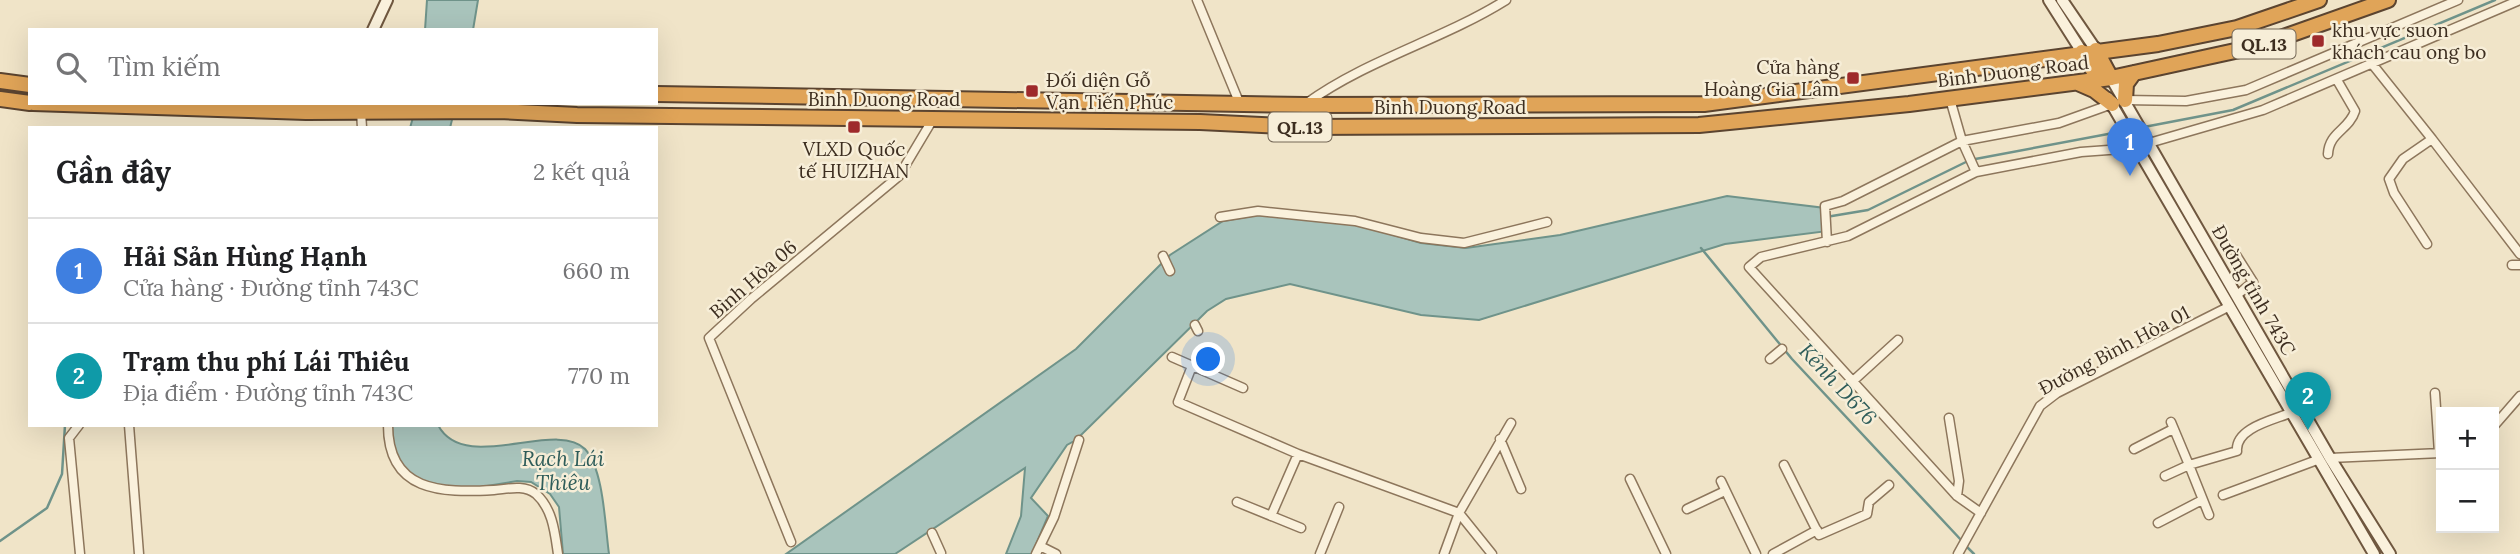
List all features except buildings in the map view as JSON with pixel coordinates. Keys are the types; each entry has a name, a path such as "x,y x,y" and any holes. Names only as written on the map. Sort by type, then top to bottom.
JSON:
{"highway":[{"name":"Binh Duong Road","path":"658,94 1305,105 1704,104 1806,93 2188,39 2237,28 2319,0"},
{"name":"Binh Duong Road","path":"369,112 499,111 577,121 638,122 713,117 1199,122 1304,127 1699,125 1950,99 2105,79 2258,46 2388,0"},
{"path":"2089,51 2105,79"},
{"path":"2077,82 2118,102 2134,73"},
{"path":"0,81 28,85"},
{"path":"712,94 713,117"},
{"path":"904,97 905,119"},
{"name":"QL.13","path":"0,99 28,103"},
{"name":"QL.13","path":"106,105 369,112"},
{"path":"1304,127 1305,105"}],"main road":[{"path":"374,28 387,0"},
{"path":"2049,0 2089,51"},
{"path":"2062,0 2089,51"},
{"name":"Đường tỉnh 743C","path":"2105,79 2118,102 2149,143 2236,301 2389,554"},
{"name":"Đường tỉnh 743C","path":"2118,102 2136,148 2236,301 2290,413 2374,554"}],"street":[{"path":"1197,0 1239,102"},
{"path":"1305,105 1337,82 1480,16 1506,0"},
{"path":"1827,242 1825,206 1843,201 1962,142 2059,122 2118,102 2186,101 2246,90 2458,0"},
{"path":"2149,143 2263,110 2520,1"},
{"path":"2373,65 2520,254"},
{"path":"2328,153 2329,143 2334,135 2351,123 2355,111 2337,80"},
{"path":"1950,99 1962,142 1976,172"},
{"path":"363,126 369,112"},
{"name":"Bình Hòa 06","path":"790,540 709,338 751,299 899,176 933,119"},
{"path":"2427,244 2393,193 2389,179 2403,159 2432,139"},
{"path":"1979,516 1957,496 1749,267 1760,257 1827,242 1866,228 1976,172 2081,152 2136,148"},
{"path":"1220,217 1258,211 1355,221 1421,238 1464,243 1547,222"},
{"path":"2236,255 2253,282 2236,301"},
{"path":"1163,256 1170,271"},
{"name":"Đường Bình Hòa 01","path":"1960,551 2040,406 2057,393 2236,301"},
{"path":"1796,337 1805,330"},
{"path":"1853,381 1898,340"},
{"path":"1770,359 1782,349"},
{"path":"1172,356 1243,387"},
{"path":"1192,366 1178,402 1298,454 1459,513 1492,554"},
{"path":"2435,393 2436,407"},
{"path":"2499,420 2520,396"},
{"path":"2165,476 2189,465 2237,451 2236,444 2242,435 2290,413"},
{"path":"1949,418 1959,481 1957,496"},
{"path":"1444,554 1459,513 1511,423"},
{"path":"2134,449 2172,426 2209,515"},
{"path":"77,427 69,438 80,554"},
{"path":"129,427 139,554"},
{"path":"388,427 391,456 411,480 459,492 522,488 536,494 552,518 558,554"},
{"path":"1500,439 1521,489"},
{"path":"1056,554 1038,550 1054,517 1079,440"},
{"path":"2330,458 2436,453"},
{"path":"1271,516 1298,454"},
{"path":"2223,495 2317,460"},
{"path":"1784,464 1819,535 1867,514 1869,502 1889,485"},
{"path":"1630,479 1666,554"},
{"path":"1721,481 1756,554"},
{"path":"1687,509 1725,491"},
{"path":"2158,523 2202,500"},
{"path":"1237,502 1301,528"},
{"path":"1320,554 1339,507"},
{"path":"1773,554 1817,530"},
{"path":"932,533 941,553"}],"water":[{"path":"427,0 478,0 473,28 425,28"},
{"path":"416,105 456,105 450,126 411,126"},
{"path":"1727,196 1825,208 1828,231 1725,244 1479,320 1421,315 1290,284 1226,299 1207,311 1076,440 1067,445 1031,498 1048,516 1032,554 1006,554 1021,516 1025,468 895,554 786,554 1076,349 1170,255 1223,221 1258,215 1356,224 1421,243 1466,248 1560,235"},
{"name":"Rạch Lái Thiêu","path":"390,427 440,427 451,439 468,446 571,441 585,449 596,470 605,514 609,554 563,554 559,507 550,494 531,482 517,481 462,490 410,478 398,465"}],"waterway":[{"path":"2144,127 2233,110 2495,0"},
{"path":"1826,217 1868,210 1970,160 2124,131"},
{"name":"Kênh D676","path":"1701,248 1792,359 1962,541"},
{"path":"0,541 47,508 62,474 65,427"},
{"name":"Kênh D676","path":"1966,546 1974,554"}],"place":[{"name":"khu vực suon khách cau ong bo","path":"2318,41"},
{"name":"Cửa hàng Hoàng Gia Lâm","path":"1853,78"},
{"name":"Đối diện Gỗ Vạn Tiến Phúc","path":"1032,91"},
{"name":"VLXD Quốc tế HUIZHAN","path":"854,127"},
{"name":"Hải Sản Hùng Hạnh","path":"2130,176"},
{"name":"Trạm thu phí Lái Thiêu","path":"2308,430"}]}
